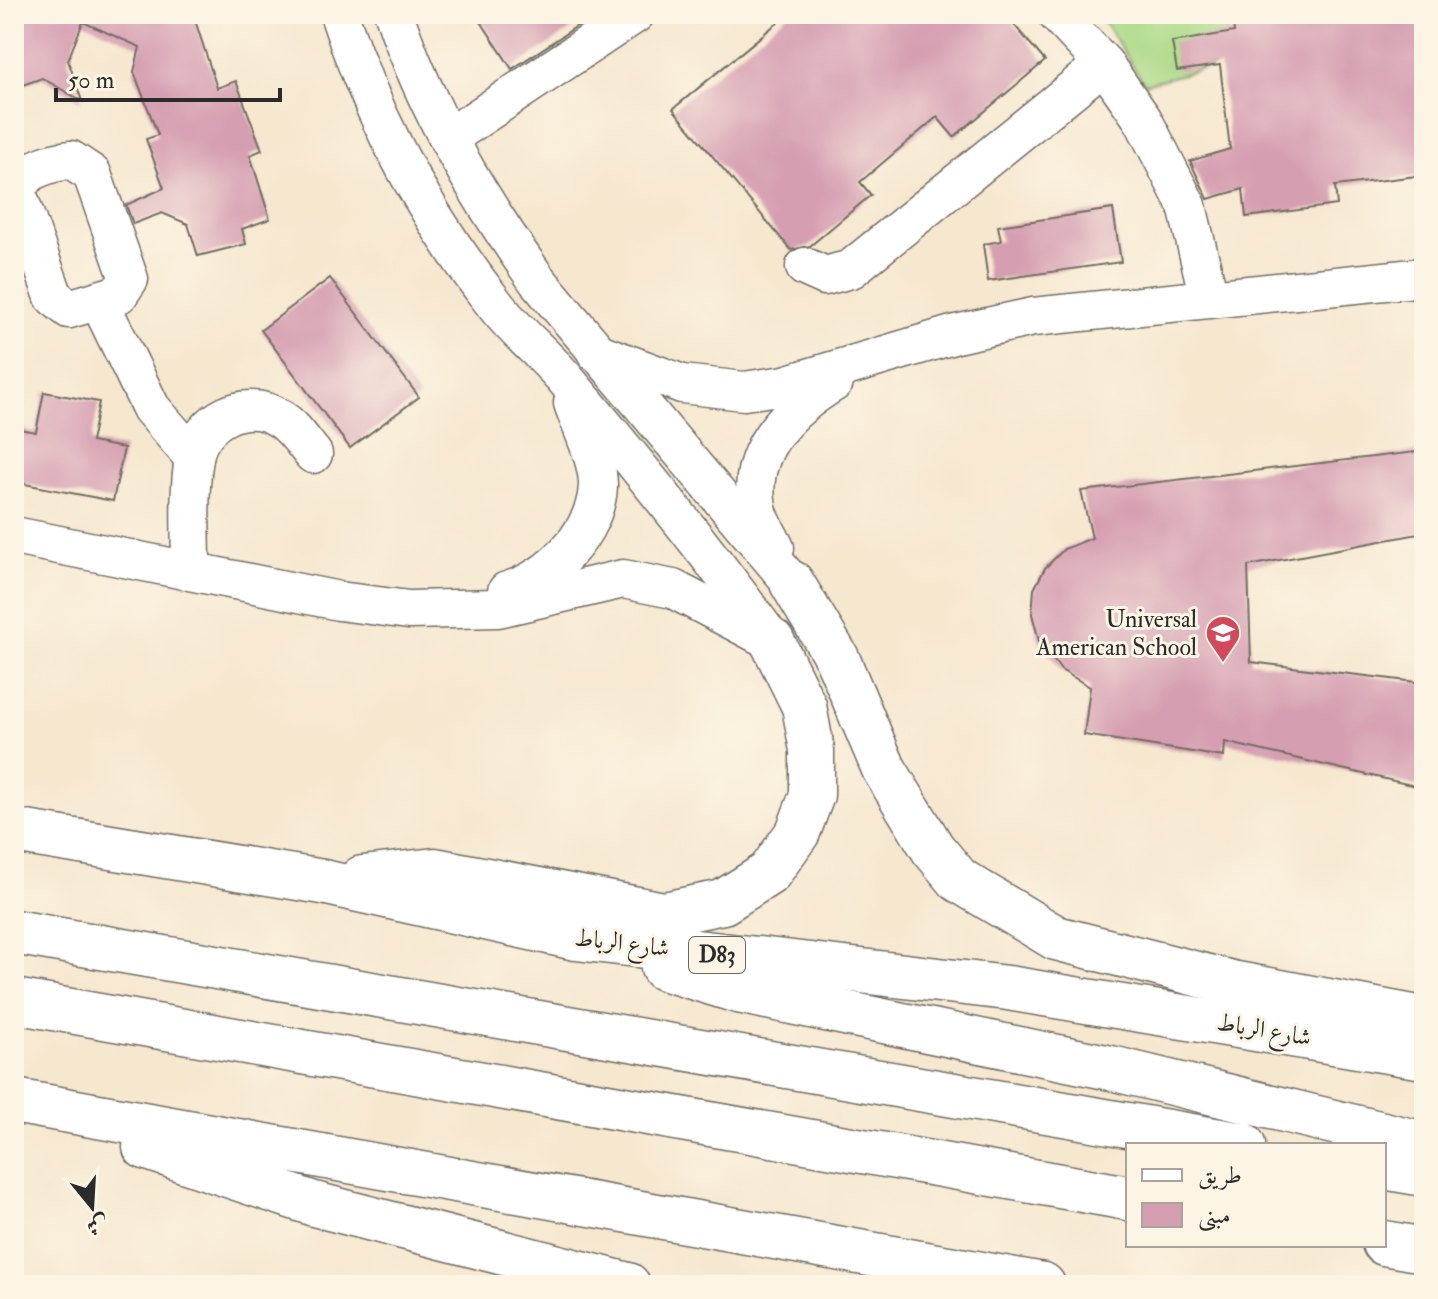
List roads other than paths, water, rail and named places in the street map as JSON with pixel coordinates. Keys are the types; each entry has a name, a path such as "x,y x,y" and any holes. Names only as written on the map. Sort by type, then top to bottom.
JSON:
{"highway":[{"path":"792,583 837,658 884,769 933,849 959,880 1056,938 1232,983 1424,1019"},
{"path":"323,882 435,870 664,914 723,902 769,873 798,832 812,795 812,750 804,706 772,641"},
{"name":"شارع الرباط","path":"14,831 323,882 576,938 1008,988 1424,1057"},
{"path":"14,932 1231,1143"},
{"path":"576,938 738,991 1111,1068 1424,1144"},
{"path":"14,1001 1126,1198"},
{"path":"14,1101 314,1204 628,1285"},
{"path":"14,1101 1043,1285"},
{"path":"1386,1167 1424,1174"},
{"path":"1386,1243 1424,1250"}],"street":[{"path":"339,14 368,92 426,204 498,308 564,377 702,544 772,641"},
{"path":"394,14 448,138 505,235 596,352 792,583"},
{"path":"448,138 635,14"},
{"path":"1057,14 1104,64 1143,120 1187,206 1197,299"},
{"path":"805,267 825,276 851,269 1104,64"},
{"path":"596,352 682,384 723,391 775,387 956,334 1033,317 1424,277"},
{"path":"99,301 151,408 194,458"},
{"path":"792,583 757,510 759,467 776,429 790,412 869,361"},
{"path":"467,611 519,588 563,560 584,529 598,485 589,448 564,377"},
{"path":"191,570 194,458 206,430 218,419 248,409 278,417 313,454"},
{"path":"14,536 339,601 409,610 498,608 623,579 673,589 772,641"}],"place":[{"name":"Universal American School","path":"1223,664"}]}
